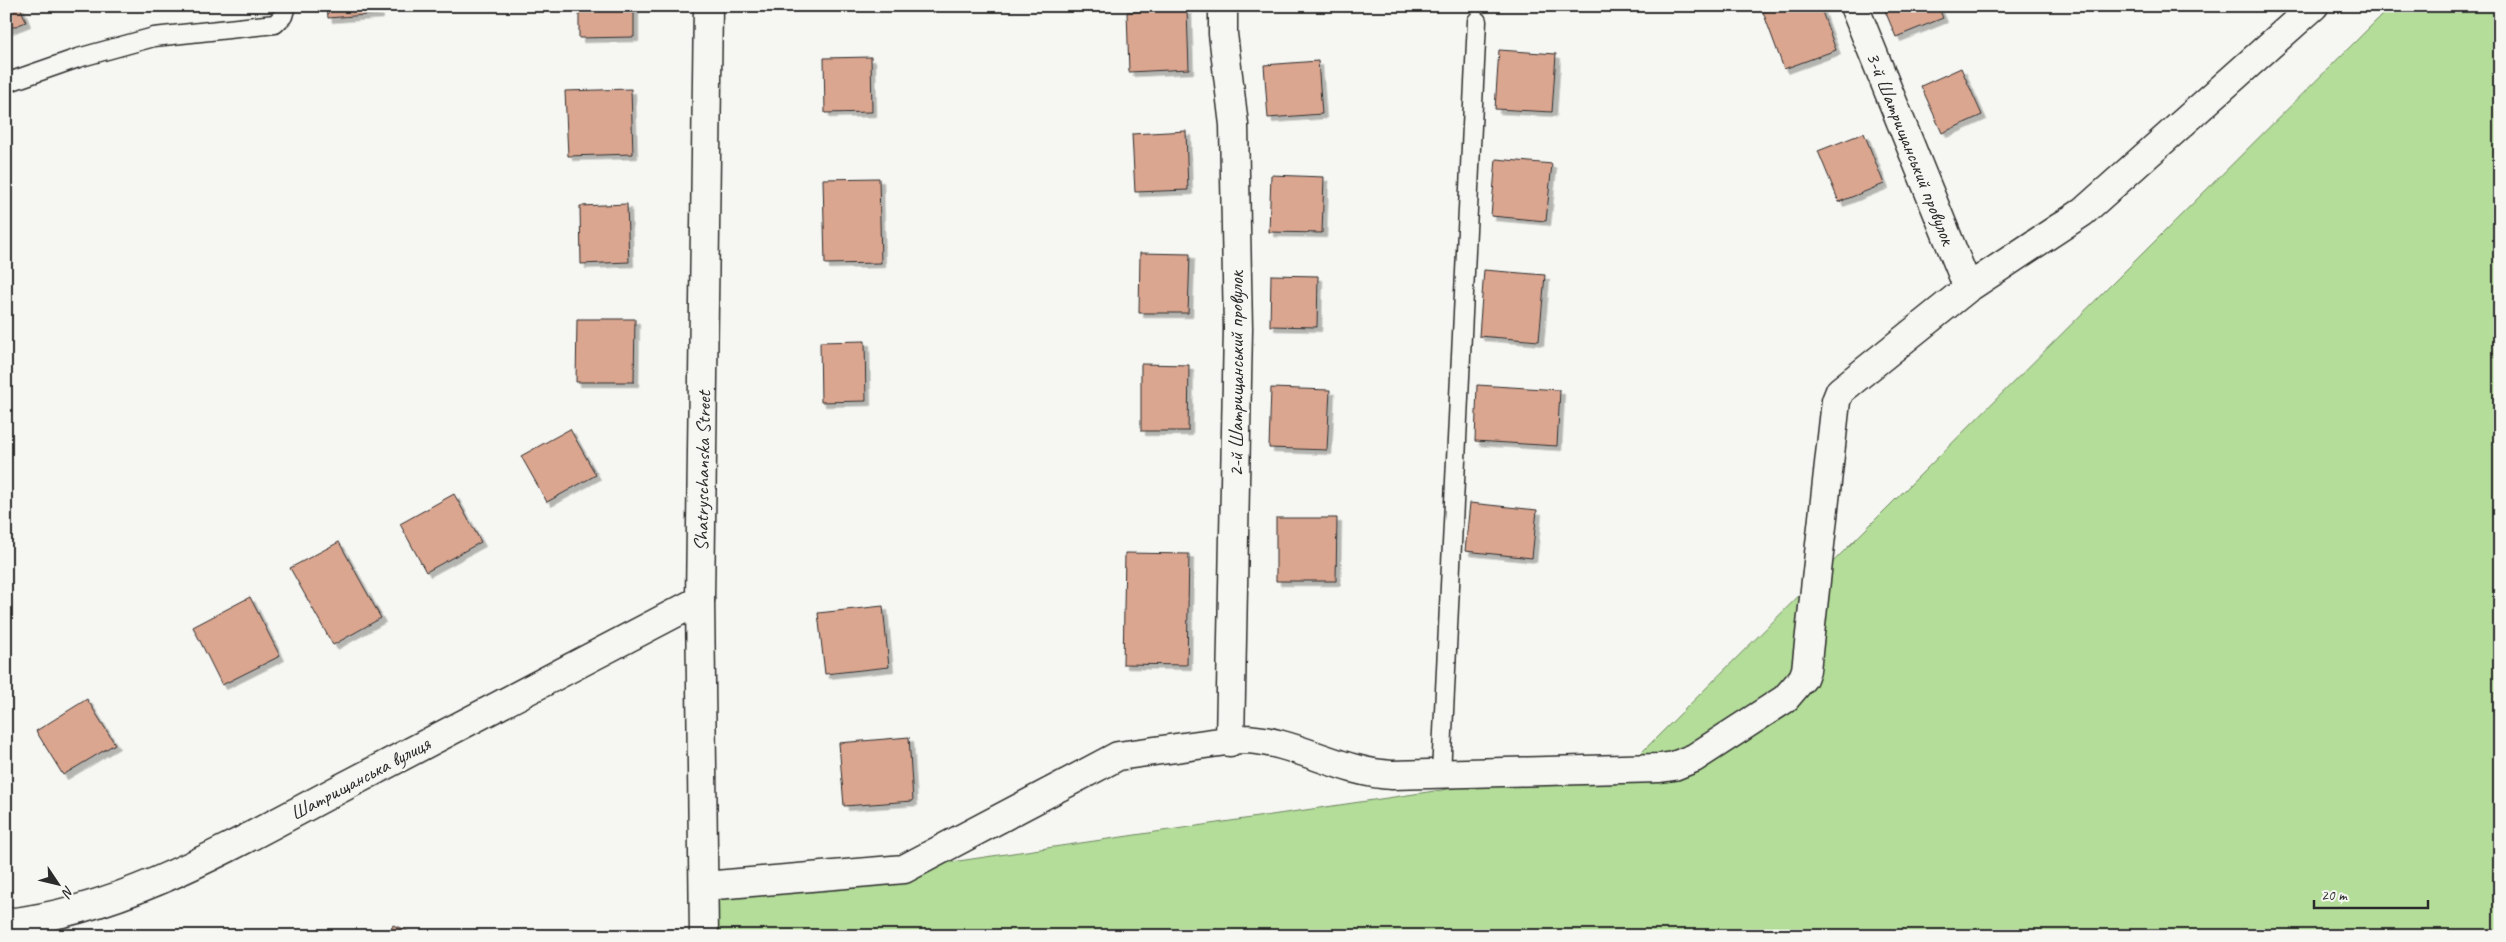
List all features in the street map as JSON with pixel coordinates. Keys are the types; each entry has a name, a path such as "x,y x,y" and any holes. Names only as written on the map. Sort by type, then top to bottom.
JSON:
{"street":[{"name":"Shatryschanska Street","path":"704,936 700,600 708,6"},
{"name":"2-й Шатрищанський провулок","path":"1223,6 1223,34 1234,126 1238,330 1230,742"},
{"name":"3-й Шатрищанський провулок","path":"1854,6 1968,288"},
{"path":"704,886 904,869 1118,756 1241,739 1260,740 1379,774 1441,774 1674,766 1694,758 1785,699 1803,678 1806,670 1838,396 1845,386 1968,288 2083,212 2314,6"},
{"name":"Шатрищанська вулиця","path":"6,923 55,915 90,906 213,855 700,600"}],"lane":[{"path":"6,83 78,58 154,37 275,24 284,16 286,8"},
{"path":"1441,774 1477,22"}],"green space":[{"path":"2391,6 2500,6 2500,936 704,936 704,886 904,869 1632,762"}],"building":[{"path":"6,6 20,6 26,22 6,30"},
{"path":"327,6 378,6 379,14 328,18"},
{"path":"579,6 634,6 634,37 579,38"},
{"path":"1779,6 1820,6 1836,50 1784,69 1763,12"},
{"path":"1883,6 1938,6 1943,18 1896,37"},
{"path":"1187,10 1189,69 1129,72 1127,12"},
{"path":"1499,50 1556,54 1552,112 1495,109"},
{"path":"871,57 872,112 825,113 824,58"},
{"path":"1318,61 1322,114 1268,118 1264,65"},
{"path":"1961,68 1982,115 1942,133 1921,86"},
{"path":"631,89 633,154 568,156 565,91"},
{"path":"1186,131 1188,190 1135,192 1132,134"},
{"path":"1864,133 1884,184 1839,202 1818,151"},
{"path":"1496,159 1552,164 1546,221 1491,216"},
{"path":"1271,175 1324,177 1322,233 1269,232"},
{"path":"879,178 881,263 825,264 823,179"},
{"path":"627,204 629,262 581,264 580,206"},
{"path":"1140,253 1190,254 1188,313 1139,313"},
{"path":"1484,270 1545,275 1539,341 1479,336"},
{"path":"1271,275 1318,276 1317,327 1270,326"},
{"path":"577,319 635,319 634,382 576,382"},
{"path":"865,341 866,401 821,402 820,342"},
{"path":"1141,364 1189,365 1188,431 1141,431"},
{"path":"1477,385 1560,390 1557,446 1475,441"},
{"path":"1271,388 1330,390 1327,450 1269,448"},
{"path":"570,429 596,475 547,502 521,456"},
{"path":"454,494 481,542 426,572 400,524"},
{"path":"1470,503 1537,510 1532,558 1465,551"},
{"path":"1276,518 1337,518 1336,581 1276,581"},
{"path":"339,542 381,618 333,645 290,568"},
{"path":"1125,553 1189,554 1187,665 1123,664"},
{"path":"250,597 280,656 222,685 193,627"},
{"path":"883,606 889,667 825,674 818,613"},
{"path":"87,699 115,744 63,775 36,731"},
{"path":"909,737 913,801 844,806 839,743"},
{"path":"393,925 419,936 388,936"}]}
